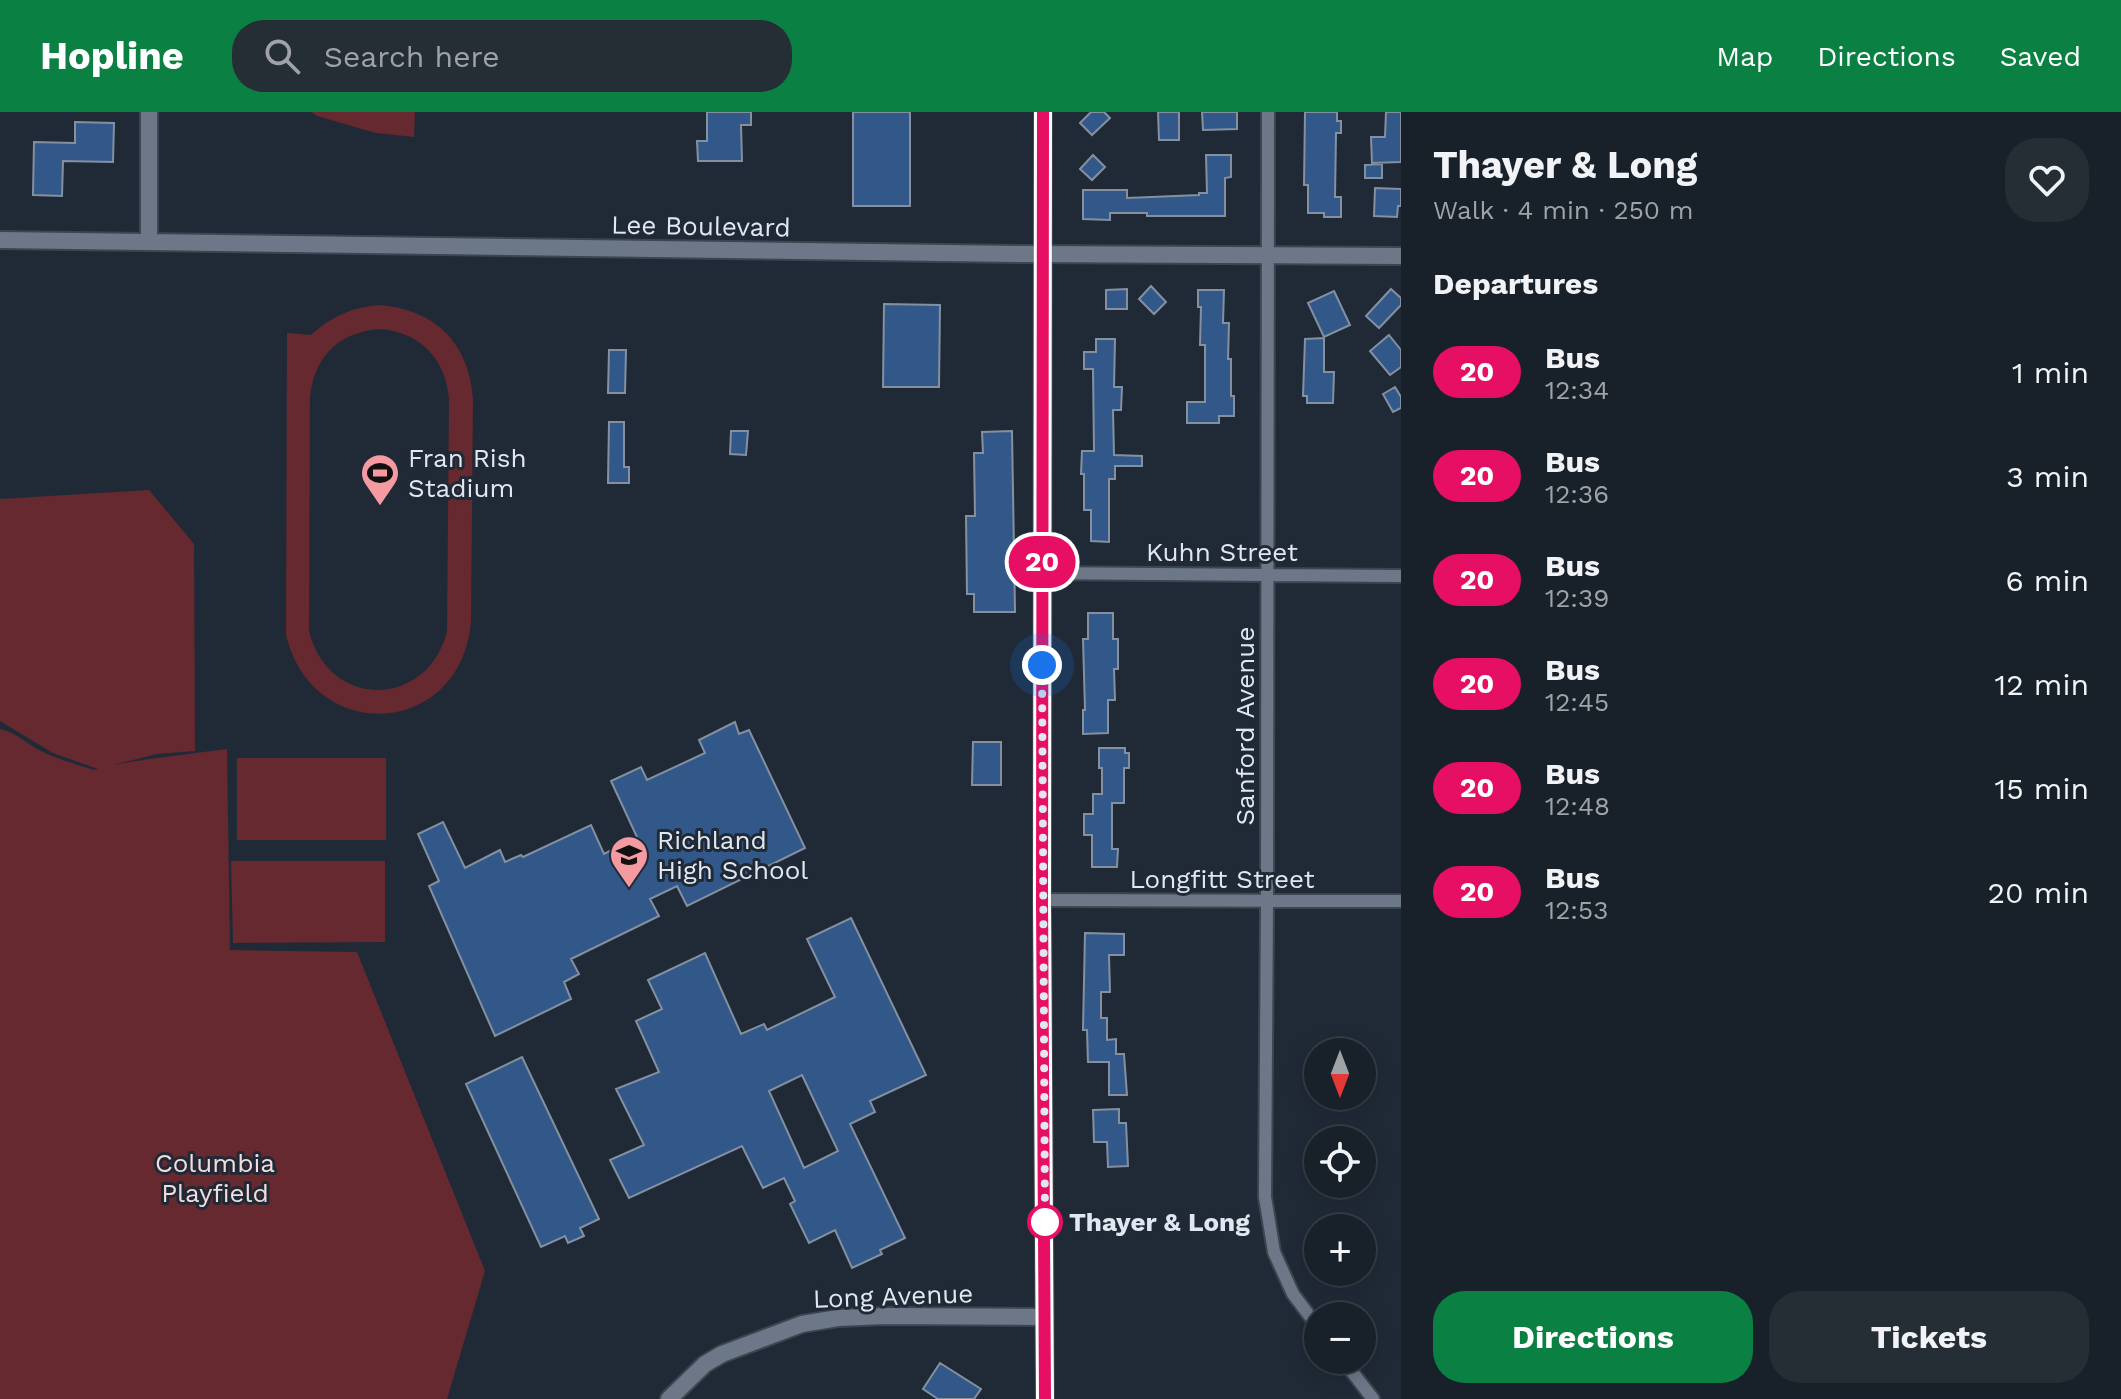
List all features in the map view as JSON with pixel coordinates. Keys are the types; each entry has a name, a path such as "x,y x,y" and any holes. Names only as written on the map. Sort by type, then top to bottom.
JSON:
{"street":[{"path":"149,112 149,242"},
{"path":"1043,112 1045,1399"},
{"name":"Sanford Avenue","path":"1268,112 1265,1197 1274,1252 1293,1294 1304,1309"},
{"name":"Lee Boulevard","path":"0,240 1401,256"},
{"name":"Kuhn Street","path":"1042,573 1401,576"},
{"name":"Longfitt Street","path":"1042,900 1401,901"},
{"name":"Long Avenue","path":"669,1399 705,1364 722,1354 802,1324 838,1318 884,1316 1045,1317"},
{"path":"1354,1374 1373,1399"}],"green space":[{"path":"311,112 415,112 414,137 376,133"},
{"path":"370,306 400,308 418,314 446,333 465,361 473,399 471,621 462,660 442,688 416,706 385,714 354,710 325,696 301,671 286,635 287,333 311,335 335,318","holes":["365,331 394,331 419,342 428,350 443,372 447,385 447,632 436,658 419,676 399,687 377,690 355,686 336,675 320,657 309,631 310,398 317,370 331,349 341,341"]},
{"name":"Columbia Playfield","path":"149,490 194,544 195,751 157,754 113,765 227,749 230,950 357,952 485,1271 447,1399 0,1399 0,729 53,756 98,769 53,753 0,721 0,499"},
{"path":"237,758 386,758 386,840 237,840"},
{"path":"231,861 385,861 385,942 233,943"}],"building":[{"path":"707,112 751,112 751,125 741,125 742,161 698,161 697,141 707,141"},
{"path":"853,112 910,112 910,206 853,206"},
{"path":"1091,112 1104,112 1110,118 1092,135 1080,123"},
{"path":"1158,112 1179,112 1179,140 1159,140"},
{"path":"1202,112 1237,112 1237,129 1203,130"},
{"path":"1305,112 1337,112 1337,121 1341,121 1341,133 1336,133 1335,197 1341,197 1341,217 1308,213 1308,185 1304,185"},
{"path":"1386,112 1401,112 1401,162 1372,163 1371,137 1385,137"},
{"path":"75,122 114,123 113,162 63,161 62,196 33,195 34,142 75,143"},
{"path":"1093,155 1105,167 1092,180 1080,169"},
{"path":"1206,155 1231,155 1231,177 1225,178 1225,216 1110,213 1110,220 1083,219 1083,190 1127,190 1127,198 1207,193"},
{"path":"1382,164 1382,178 1365,178 1365,165"},
{"path":"1375,188 1401,189 1401,206 1398,206 1397,217 1374,216"},
{"path":"1151,286 1166,302 1154,314 1139,299"},
{"path":"1127,289 1127,309 1106,309 1106,290"},
{"path":"1391,289 1401,298 1401,305 1379,328 1366,316"},
{"path":"1198,290 1224,290 1223,323 1229,323 1228,359 1231,359 1234,416 1219,416 1219,423 1187,423 1187,402 1205,402 1205,345 1200,345"},
{"path":"1334,291 1350,325 1324,337 1308,303"},
{"path":"884,304 940,305 939,387 883,387"},
{"path":"1389,335 1401,350 1401,367 1390,375 1370,351"},
{"path":"1324,338 1324,372 1334,372 1333,403 1307,403 1307,396 1303,396 1305,339"},
{"path":"1096,339 1115,339 1114,387 1122,387 1121,410 1113,410 1114,455 1142,456 1142,466 1115,466 1115,479 1109,479 1109,542 1091,541 1091,510 1084,510 1084,474 1081,474 1082,451 1094,451 1093,369 1084,369 1084,352 1096,352"},
{"path":"609,350 626,350 625,393 608,393"},
{"path":"1395,387 1401,397 1401,408 1393,412 1383,394"},
{"path":"609,422 624,422 624,467 629,467 629,483 608,483"},
{"path":"731,431 748,431 746,455 730,454"},
{"path":"1012,431 1015,612 974,612 974,594 967,594 966,516 975,516 974,453 983,453 982,432"},
{"path":"1088,613 1113,613 1113,639 1118,639 1118,669 1114,669 1115,700 1108,700 1108,733 1083,734 1083,639 1088,639"},
{"path":"735,722 739,734 749,730 805,848 687,906 677,886 650,899 659,916 571,959 579,974 564,982 571,999 495,1036 429,886 439,881 418,834 443,822 465,868 500,850 505,862 521,855 523,857 591,825 604,854 637,837 611,781 641,767 647,780 705,753 699,740"},
{"path":"973,742 1001,742 1001,785 972,785"},
{"path":"1099,748 1125,748 1125,753 1129,753 1129,768 1124,768 1124,803 1112,803 1112,849 1118,849 1117,867 1092,867 1092,835 1084,835 1084,814 1093,814 1093,794 1102,794"},
{"path":"851,918 926,1075 870,1101 875,1112 850,1124 905,1238 880,1250 882,1254 852,1268 835,1230 809,1243 790,1204 795,1201 784,1178 763,1188 742,1146 629,1198 610,1160 644,1145 616,1089 659,1072 636,1021 662,1009 648,980 705,953 741,1034 764,1024 767,1030 835,997 807,939","holes":["802,1075 838,1151 804,1168 769,1091"]},
{"path":"1085,933 1124,934 1124,955 1109,955 1110,992 1101,992 1101,1018 1107,1018 1107,1040 1116,1039 1116,1054 1124,1054 1127,1095 1109,1095 1109,1062 1088,1062 1087,1030 1083,1030"},
{"path":"522,1057 599,1219 580,1228 584,1236 568,1243 565,1236 541,1247 466,1084"},
{"path":"1119,1109 1119,1123 1126,1123 1128,1166 1108,1167 1107,1142 1094,1142 1093,1110"},
{"path":"940,1363 981,1389 974,1399 938,1399 923,1389"}],"bus line":[{"name":"20","path":"1043,112 1045,1399"}],"place":[{"name":"Fran Rish Stadium","path":"380,507"},
{"name":"Richland High School","path":"629,889"},
{"name":"Thayer & Long","path":"1045,1222"}],"route":[{"path":"1042,665 1045,1222"}]}
